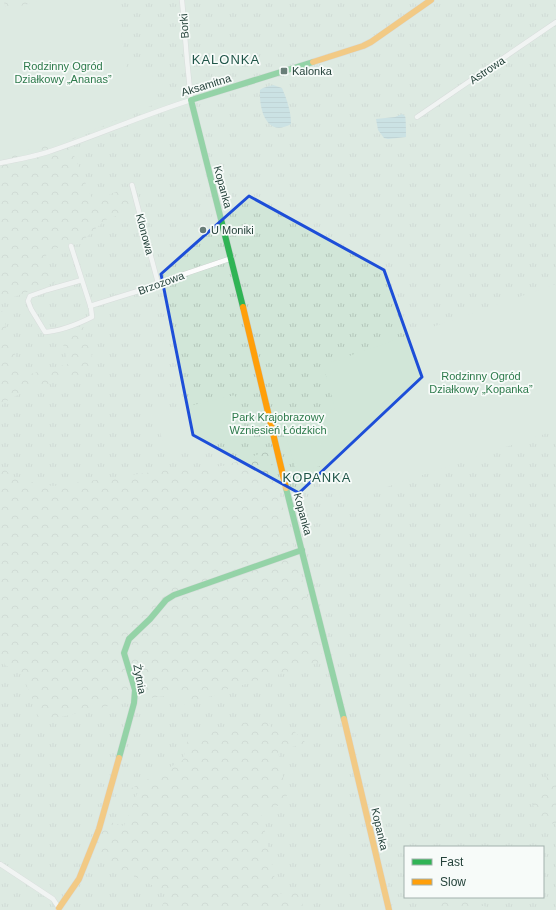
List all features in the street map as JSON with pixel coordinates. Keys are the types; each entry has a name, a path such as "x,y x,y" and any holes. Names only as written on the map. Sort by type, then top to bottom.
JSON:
{"street":[{"name":"Borki","path":"182,0 192,100"},
{"name":"Aksamitna","path":"0,163 47,152 142,116 358,48 371,42 431,0"},
{"name":"Astrowa","path":"417,117 556,22"},
{"name":"Kopanka","path":"192,100 232,258 280,465 347,731 389,910"},
{"name":"Klonowa","path":"132,185 158,283"},
{"path":"71,246 82,280 90,306 92,317 79,323 45,332 31,309 28,301 30,296 82,280"},
{"name":"Brzozowa","path":"90,306 151,287 158,283 232,258"},
{"name":"Żytnia","path":"59,909 79,879 99,829 134,703 134,690 124,653 129,639 150,619 166,600 174,594 302,550"},
{"path":"0,864 53,899 59,909"}],"highlighted area":[{"path":"249,196 384,270 422,377 299,493 193,435 161,274"}],"green space":[{"name":"Park Krajobrazowy Wzniesień Łódzkich","path":"0,0 556,0 556,910 0,910"},
{"name":"Rodzinny Ogród Działkowy „Ananas”","path":"0,0 3,0 6,8 10,9 44,0 116,0 127,71 151,67 158,103 68,140 0,157"},
{"path":"3,0 44,0 10,9 6,8"},
{"path":"0,65 124,117 68,141 93,201 126,188 132,210 105,220 79,244 63,246 45,252 55,282 0,302"},
{"name":"Rodzinny Ogród Działkowy „Kopanka”","path":"556,284 556,430 342,502 330,463 297,473 283,426 335,408 323,365"},
{"path":"0,302 7,332 23,376 68,364 60,332 83,326 96,370 25,391 3,403 0,409"},
{"path":"235,395 246,437 166,457 156,414"},
{"path":"268,451 324,661 225,690 225,692 182,705 178,694 130,701 39,722 31,695 22,675 5,665 0,654 0,465 15,479 53,486 174,469 203,469 227,465"},
{"path":"267,716 272,730 293,730 306,743 278,751 288,802 261,812 278,894 299,891 304,910 160,910 168,893 91,855 103,820 124,826 138,792 130,789 183,760 188,739"},
{"path":"556,770 556,824 542,822 533,805 548,775"},
{"path":"430,898 448,898 496,909 496,910 433,910"}],"water":[{"path":"273,85 282,88 291,119 291,124 282,127 275,127 270,124 263,113 261,105 260,90"},
{"path":"402,114 405,116 406,137 384,138 378,130 376,119 395,117"}],"traffic: fast":[{"path":"243,307 191,100 313,62"},
{"path":"286,488 344,719"},
{"path":"119,758 134,703 135,690 124,653 129,639 150,619 166,600 174,595 302,550"}],"traffic: slow":[{"path":"313,62 371,42 431,0"},
{"path":"243,307 286,488"},
{"path":"344,719 389,910"},
{"path":"59,908 79,879 99,829 119,758"}],"place":[{"name":"Kalonka","path":"284,71"},
{"name":"U Moniki","path":"203,230"}],"district":[{"name":"KALONKA","path":"226,59"},
{"name":"KOPANKA","path":"317,477"}]}
